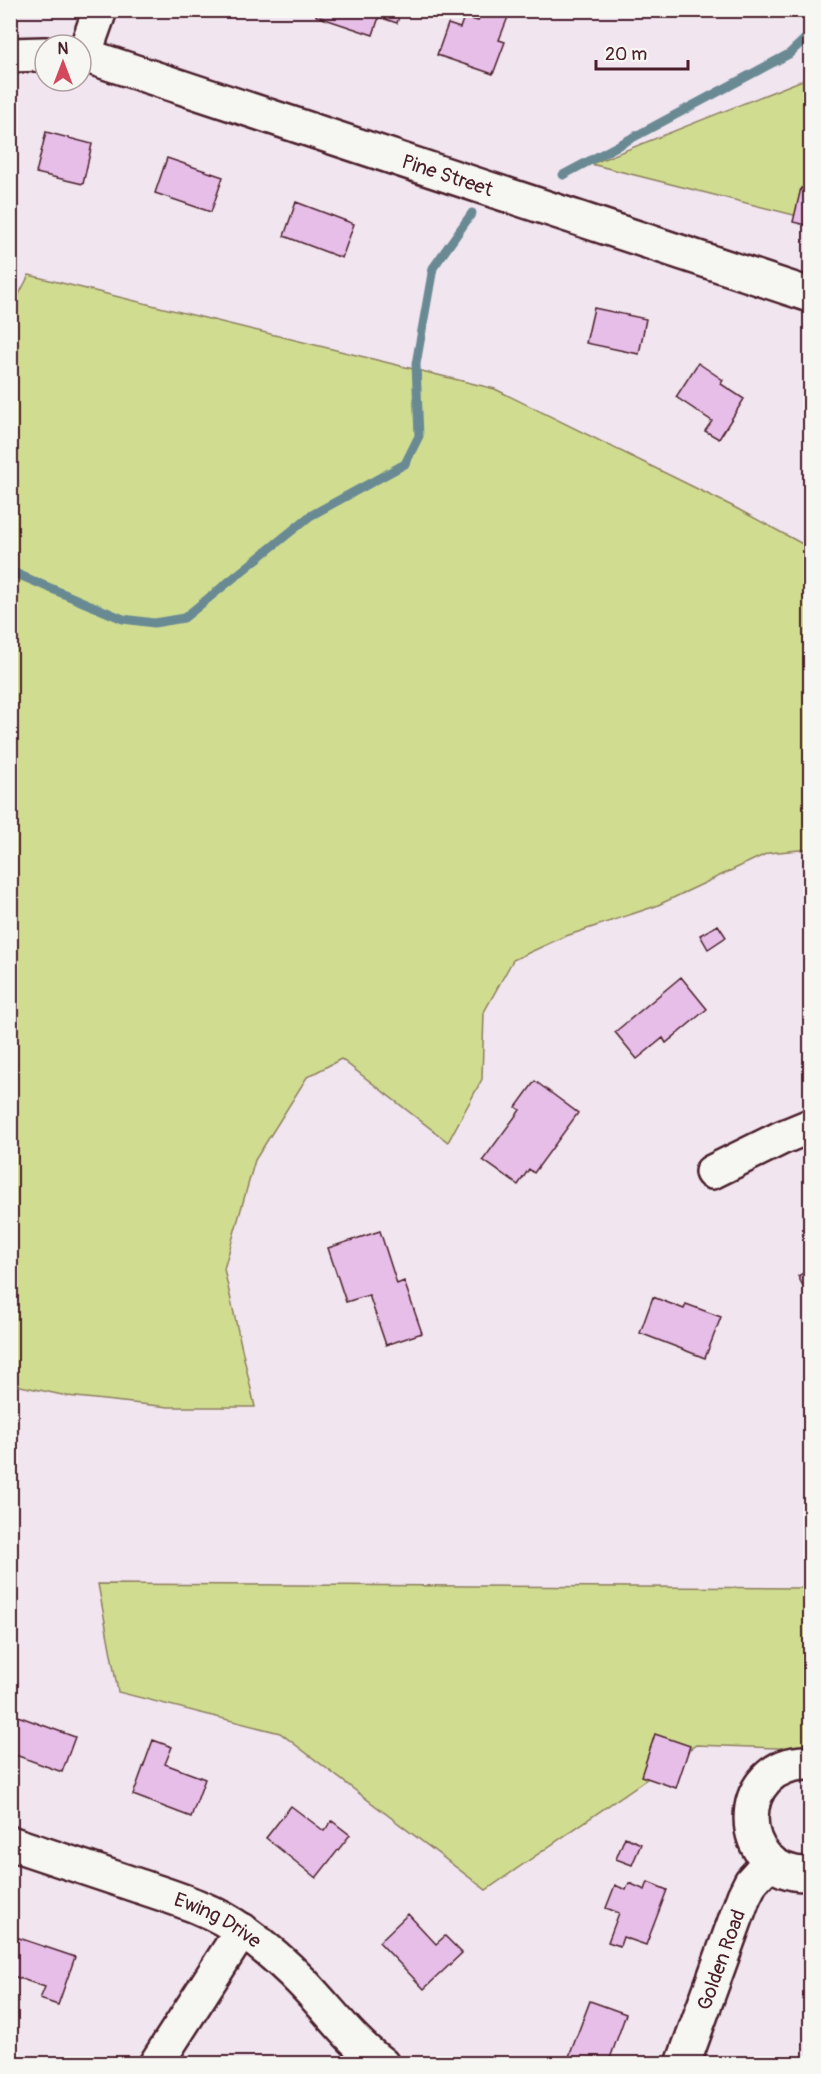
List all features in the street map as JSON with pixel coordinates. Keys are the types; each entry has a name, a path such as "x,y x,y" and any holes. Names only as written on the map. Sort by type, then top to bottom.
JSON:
{"street":[{"path":"91,33 100,10"},
{"path":"10,55 33,54"},
{"name":"Pine Street","path":"93,58 810,295"},
{"path":"712,1172 810,1126"},
{"path":"810,1763 790,1765 780,1770 761,1785 751,1807 751,1831 762,1852 780,1868 810,1874"},
{"name":"Ewing Drive","path":"10,1843 168,1896 208,1911 242,1930 282,1962 330,2015 382,2064"},
{"name":"Golden Road","path":"683,2064 744,1896 751,1882 770,1861"},
{"path":"156,2064 242,1930"}],"green space":[{"path":"810,77 810,219 591,164"},
{"path":"29,275 495,389 732,506 810,548 810,849 768,853 656,906 563,937 513,960 484,1012 482,1079 448,1142 341,1059 307,1077 255,1160 224,1269 255,1407 169,1407 67,1396 11,1384 10,312"},
{"path":"98,1584 810,1588 810,1752 805,1749 696,1745 486,1890 280,1733 118,1692"}],"building":[{"path":"317,10 401,10 397,23 379,17 373,35 316,16"},
{"path":"482,10 491,10 508,17 499,40 505,42 493,74 437,55 448,24 460,28 464,17 478,21"},
{"path":"46,132 92,144 83,184 36,173"},
{"path":"167,158 223,177 211,212 155,193"},
{"path":"801,188 810,190 810,226 793,222"},
{"path":"296,202 354,224 342,258 284,236"},
{"path":"594,308 646,319 639,354 586,343"},
{"path":"698,363 723,380 721,384 744,399 719,439 705,431 712,421 676,397"},
{"path":"718,925 726,937 708,949 700,935"},
{"path":"681,977 707,1009 666,1043 663,1038 637,1059 615,1032"},
{"path":"535,1081 578,1113 534,1173 529,1169 518,1185 483,1160 520,1110 516,1107"},
{"path":"380,1231 397,1284 404,1281 422,1333 386,1345 369,1295 346,1302 328,1248"},
{"path":"810,1269 810,1300 798,1276"},
{"path":"653,1297 684,1309 686,1304 721,1317 705,1358 640,1333"},
{"path":"15,1715 75,1737 62,1772 10,1753 10,1727"},
{"path":"655,1734 690,1746 676,1788 641,1776"},
{"path":"153,1740 172,1747 165,1764 205,1779 191,1817 133,1795"},
{"path":"291,1806 324,1831 332,1821 350,1835 316,1878 266,1838"},
{"path":"625,1837 641,1844 632,1865 616,1859"},
{"path":"648,1882 667,1890 646,1945 623,1937 620,1946 608,1942 619,1913 606,1908 615,1885 626,1890 629,1883 645,1890"},
{"path":"408,1914 436,1944 445,1936 462,1953 424,1989 379,1942"},
{"path":"16,1937 75,1957 58,2005 40,1999 45,1987 10,1975 10,1953"},
{"path":"590,2001 626,2014 608,2064 560,2064 561,2060 567,2062"}],"waterway":[{"path":"563,175 789,54 810,34"},
{"path":"10,571 123,619 154,623 184,618 310,516 405,464 419,436 416,364 433,268 472,213"}]}
